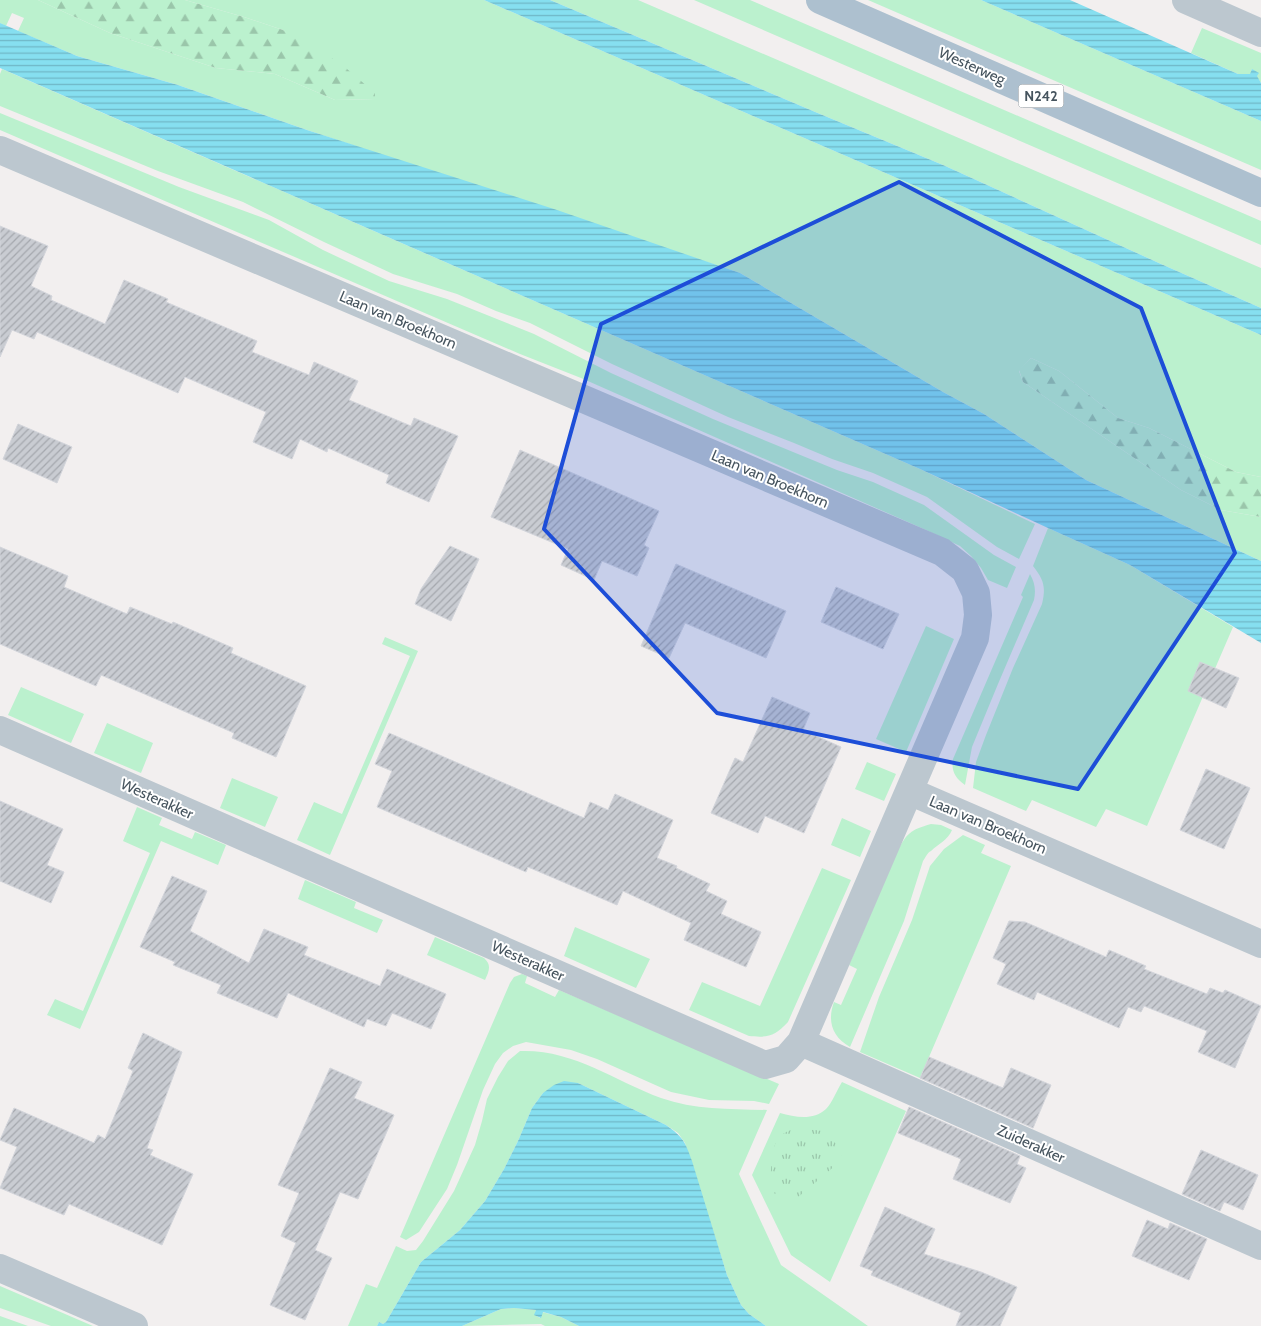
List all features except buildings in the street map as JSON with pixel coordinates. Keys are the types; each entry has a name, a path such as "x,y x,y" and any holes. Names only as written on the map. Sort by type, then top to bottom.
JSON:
{"main road":[{"name":"Westerweg","path":"820,0 1261,193"}],"street":[{"path":"1186,0 1261,32"},
{"name":"Laan van Broekhorn","path":"0,150 942,552 965,570 976,593 978,615 975,638 909,791 1261,944"},
{"name":"Westerakker","path":"0,730 765,1065 786,1059 801,1042 909,791"},
{"name":"Zuiderakker","path":"801,1042 1261,1246"},
{"path":"0,1268 134,1326"}],"highlighted area":[{"path":"899,182 1141,308 1235,553 1078,789 717,713 544,529 601,324"}],"green space":[{"path":"0,0 38,0 110,33 216,68 275,74 335,100 375,99 283,30 185,0 484,0 1261,335 1261,477 1236,472 1149,428 1118,418 1059,371 1031,358 1019,371 1023,382 1181,490 1221,510 1261,517 1261,561 1086,480 984,414 740,273 307,130 178,85 77,56 18,31 24,18 12,13 6,26 0,23"},
{"path":"38,0 185,0 244,17 283,30 340,63 375,93 375,99 335,100 275,74 216,68 110,33"},
{"path":"550,0 638,0 1261,268 1261,308 943,165"},
{"path":"694,0 750,0 1261,221 1261,245"},
{"path":"868,0 981,0 1261,121 1261,170"},
{"path":"1202,28 1261,53 1261,83 1252,69 1251,74 1238,74 1191,53"},
{"path":"2,69 920,469 1035,524 1019,559 997,547 927,497 873,473 832,459 728,417 612,364 530,323 457,294 393,274 243,202 158,171 0,106 0,74"},
{"path":"0,113 179,187 269,220 323,250 389,281 447,299 534,334 611,373 713,419 837,470 873,482 924,505 994,555 1016,567 1007,588 988,580 981,568 960,546 581,378 520,354 0,130"},
{"path":"1031,358 1059,371 1118,418 1149,428 1236,472 1261,477 1261,517 1221,510 1181,490 1023,382 1019,370"},
{"path":"1048,528 1130,565 1233,627 1147,826 1106,809 1096,827 1032,800 1026,811 973,788 976,762 986,735 1013,668 1042,604 1043,584 1040,575 1033,566"},
{"path":"1030,574 1035,587 1034,600 972,747 965,785 954,774 953,759 1023,597 1021,595"},
{"path":"926,626 954,639 906,752 876,739"},
{"path":"385,637 418,651 330,855 297,840 314,802 342,814 410,656 382,644"},
{"path":"21,687 84,714 71,743 8,715"},
{"path":"107,723 153,743 141,773 94,753"},
{"path":"867,762 896,774 884,801 855,789"},
{"path":"232,778 278,797 265,827 220,808"},
{"path":"137,807 162,818 159,825 192,839 195,832 226,845 218,865 161,841 80,1029 47,1015 55,999 83,1011 150,853 123,841"},
{"path":"842,818 871,831 860,857 831,845"},
{"path":"931,824 941,825 952,830 945,839 928,853 923,861 904,921 850,1047 839,1038 833,1028 831,1016 834,1002 841,1005 857,969 849,965 900,846 910,833"},
{"path":"963,835 985,845 981,853 1011,866 920,1078 860,1052 879,997 912,920 930,866 944,849"},
{"path":"822,868 851,880 788,1022 771,1035 761,1037 749,1036 689,1010 702,982 760,1006"},
{"path":"305,880 356,902 354,908 383,920 377,933 298,899"},
{"path":"575,927 650,959 636,988 564,956"},
{"path":"435,937 484,958 489,966 485,980 427,955"},
{"path":"522,974 527,976 525,983 555,997 559,990 779,1084 769,1104 754,1101 709,1100 671,1092 597,1059 571,1050 526,1042 513,1046 503,1053 495,1064 483,1090 447,1189 419,1232 406,1240 400,1237 510,983 514,977"},
{"path":"520,1051 558,1055 575,1060 643,1091 674,1102 713,1108 767,1110 739,1174 781,1265 868,1326 766,1326 749,1314 741,1305 727,1275 685,1143 678,1133 666,1125 578,1083 543,1093 532,1108 504,1169 485,1201 460,1230 421,1262 386,1322 383,1324 379,1322 377,1326 348,1326 366,1284 377,1288 396,1246 407,1251 416,1250 423,1241 454,1191 475,1145 487,1099 498,1077 508,1061"},
{"path":"842,1082 906,1111 830,1282 791,1255 752,1175 780,1113 810,1117 821,1113 826,1109"},
{"path":"801,1128 822,1131 841,1150 842,1159 797,1198 783,1200 774,1193 770,1183 774,1147 777,1140 783,1134 790,1130"},
{"path":"0,1286 93,1326 51,1326 0,1308"},
{"path":"501,1309 536,1310 535,1315 540,1318 542,1312 561,1317 579,1326 545,1326 541,1324 462,1326"},
{"path":"0,1316 28,1326 0,1326"}],"water":[{"path":"484,0 550,0 943,165 1261,308 1261,335"},
{"path":"981,0 1070,0 1238,74 1250,74 1252,69 1259,73 1257,76 1261,83 1261,121"},
{"path":"0,23 77,56 178,85 307,130 557,210 740,273 984,414 1086,480 1261,561 1261,643 1130,565 920,469 0,68"},
{"path":"564,1081 578,1083 666,1125 680,1136 692,1161 727,1275 741,1305 749,1314 766,1326 579,1326 561,1317 543,1312 541,1318 534,1315 536,1310 514,1308 501,1309 462,1326 377,1326 379,1322 383,1324 386,1322 421,1262 460,1230 485,1201 504,1169 532,1108 543,1093"}]}
